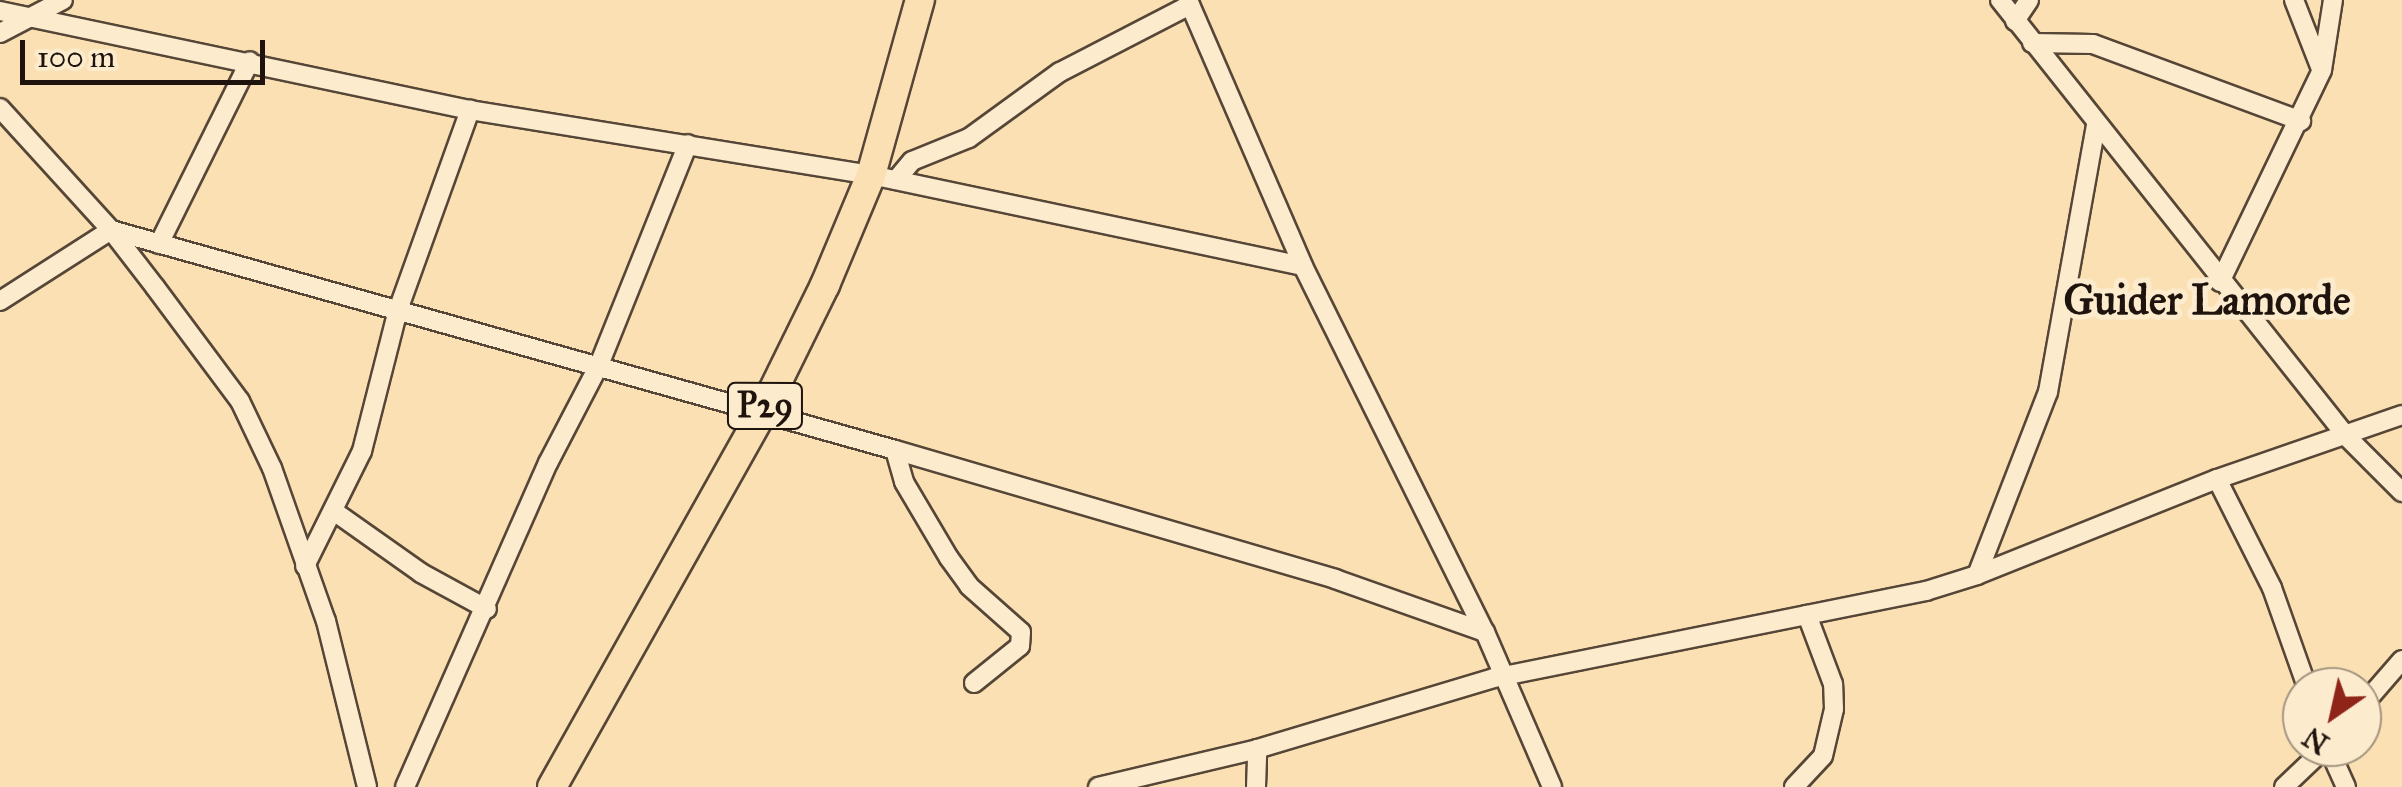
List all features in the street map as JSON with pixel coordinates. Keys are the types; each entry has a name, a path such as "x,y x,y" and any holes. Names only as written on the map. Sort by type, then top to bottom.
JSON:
{"main road":[{"name":"P29","path":"552,787 762,412 825,284 884,177 920,0"}],"street":[{"path":"0,33 64,0"},
{"path":"2000,0 2220,282 2347,437 2402,492"},
{"path":"2015,22 2029,0"},
{"path":"2294,0 2322,70"},
{"path":"2220,282 2301,121 2322,70 2334,0"},
{"path":"884,177 969,138 1060,72 1189,2 1303,266 1485,632 1552,787"},
{"path":"0,10 470,110 884,177 1303,266"},
{"path":"2032,43 2093,44 2301,121"},
{"path":"160,244 250,61"},
{"path":"0,108 110,230 240,401 272,468 326,620 367,787"},
{"path":"306,566 362,451 398,310 470,110"},
{"path":"1977,575 2048,392 2096,124"},
{"path":"404,787 487,609 548,463 599,365 688,144"},
{"path":"0,301 110,230 896,450 1335,579 1485,632"},
{"path":"1098,787 1258,748 1505,675 1926,591 1977,575 2216,478 2347,437 2402,415"},
{"path":"896,450 904,482 968,586 1021,632 1020,646 974,682"},
{"path":"2216,478 2272,588 2300,667"},
{"path":"335,512 422,573 487,609"},
{"path":"1794,787 1824,756 1834,709 1832,684 1807,614"},
{"path":"2382,683 2402,660"},
{"path":"1256,787 1258,748"},
{"path":"2284,787 2306,767"}],"district":[{"name":"Guider Lamorde","path":"2207,300"}]}
